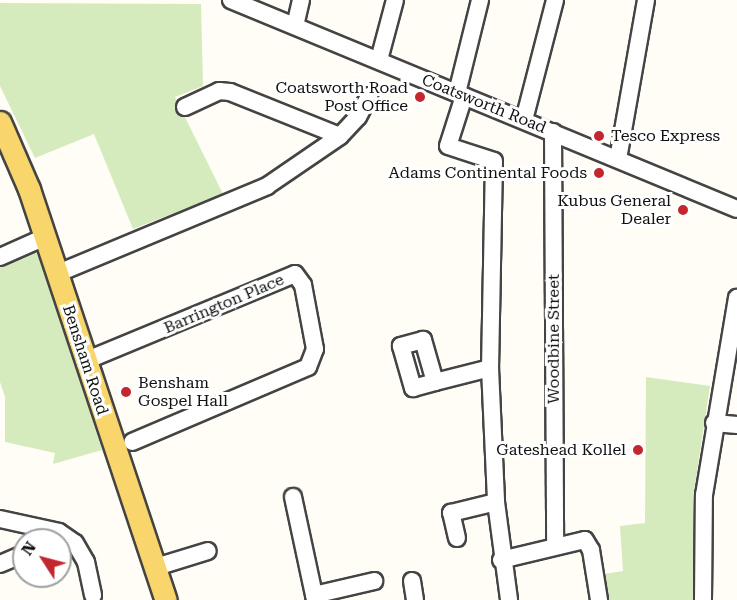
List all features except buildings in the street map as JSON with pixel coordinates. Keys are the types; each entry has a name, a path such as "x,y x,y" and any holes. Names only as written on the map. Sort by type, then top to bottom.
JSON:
{"main road":[{"name":"Bensham Road","path":"0,122 21,168 45,237 166,600"}],"street":[{"name":"Coatsworth Road","path":"231,0 737,209"},
{"path":"295,26 301,0"},
{"path":"379,60 395,0"},
{"path":"480,0 448,146 494,161 490,368 496,502 501,560 509,600"},
{"path":"524,120 555,0"},
{"path":"618,159 646,0"},
{"path":"185,107 219,91 230,92 340,136"},
{"path":"56,273 267,186 340,136 358,117 369,96"},
{"name":"Woodbine Street","path":"554,132 555,546"},
{"path":"0,257 45,237"},
{"name":"Barrington Place","path":"85,361 295,274 303,285 315,349 308,367 132,442"},
{"path":"704,600 704,495 714,423 737,298"},
{"path":"435,382 490,368"},
{"path":"714,423 737,425"},
{"path":"293,497 314,598 374,580"},
{"path":"457,538 451,513 496,502"},
{"path":"0,519 23,528"},
{"path":"501,560 585,540 591,550 599,600"},
{"path":"72,541 86,562 93,595"},
{"path":"156,567 208,551"},
{"path":"412,581 415,600"}],"green space":[{"path":"0,3 201,4 203,86 175,97 223,194 133,229 94,134 35,158 0,86"},
{"path":"33,252 39,254 102,450 53,464 55,453 5,442 5,397 0,382 0,266"},
{"path":"646,377 710,386 693,497 693,600 608,600 604,574 623,571 620,526 645,523"}],"place":[{"name":"Coatsworth Road Post Office","path":"420,97"},
{"name":"Tesco Express","path":"599,136"},
{"name":"Adams Continental Foods","path":"599,173"},
{"name":"Kubus General Dealer","path":"683,210"},
{"name":"Bensham Gospel Hall","path":"126,392"},
{"name":"Gateshead Kollel","path":"638,450"}]}
